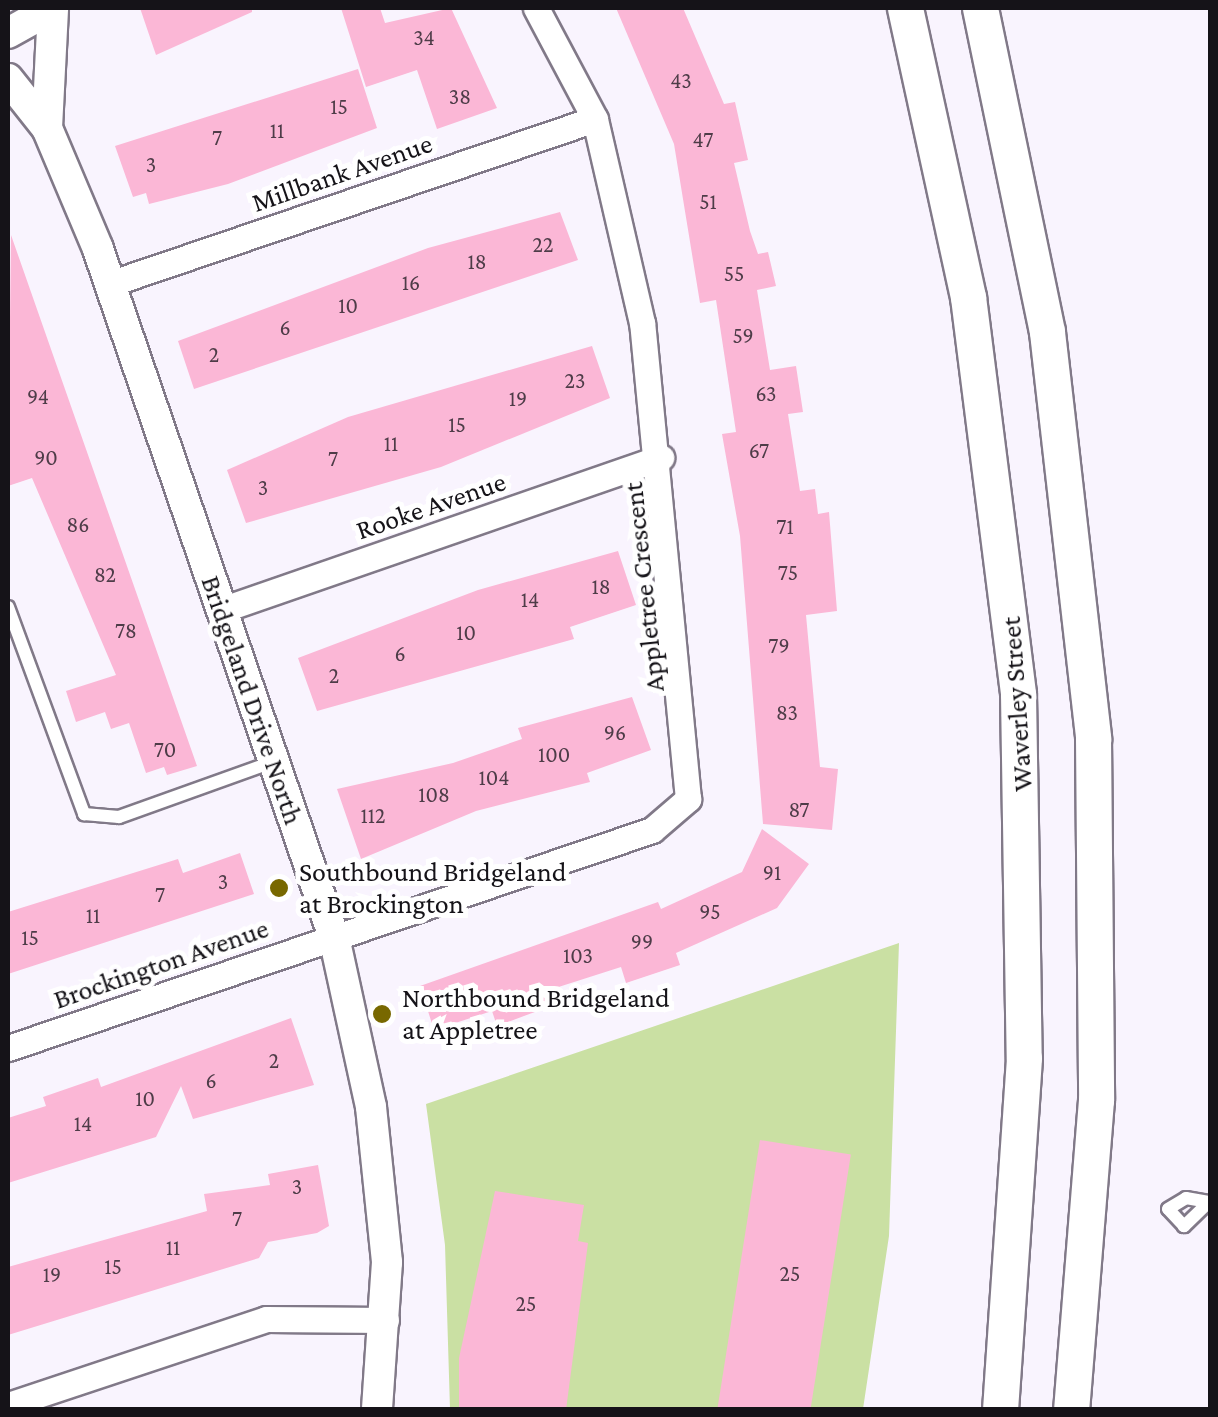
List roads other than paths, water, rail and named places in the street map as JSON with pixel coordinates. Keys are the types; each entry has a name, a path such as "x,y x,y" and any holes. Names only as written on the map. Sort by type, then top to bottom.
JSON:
{"main road":[{"name":"Waverley Street","path":"905,8 968,297 1019,711 1024,1058 1000,1410"},
{"path":"980,8 1047,332 1093,738 1096,1080 1071,1410"}],"street":[{"path":"8,34 53,8"},
{"name":"Bridgeland Drive North","path":"47,128 53,8"},
{"name":"Appletree Crescent","path":"334,937 680,812 690,759 661,458 595,118 536,8"},
{"name":"Bridgeland Drive North","path":"8,80 47,128 109,284 334,937 371,1107 386,1320 378,1410"},
{"name":"Millbank Avenue","path":"109,284 595,118"},
{"name":"Rooke Avenue","path":"220,610 661,458"},
{"name":"Brockington Avenue","path":"8,1048 334,937"},
{"path":"8,1404 266,1318 386,1320"}],"lane":[{"path":"8,607 84,814 119,817 273,762"}],"place":[{"name":"Southbound Bridgeland at Brockington","path":"279,888"},
{"name":"Northbound Bridgeland at Appletree","path":"382,1014"}]}
